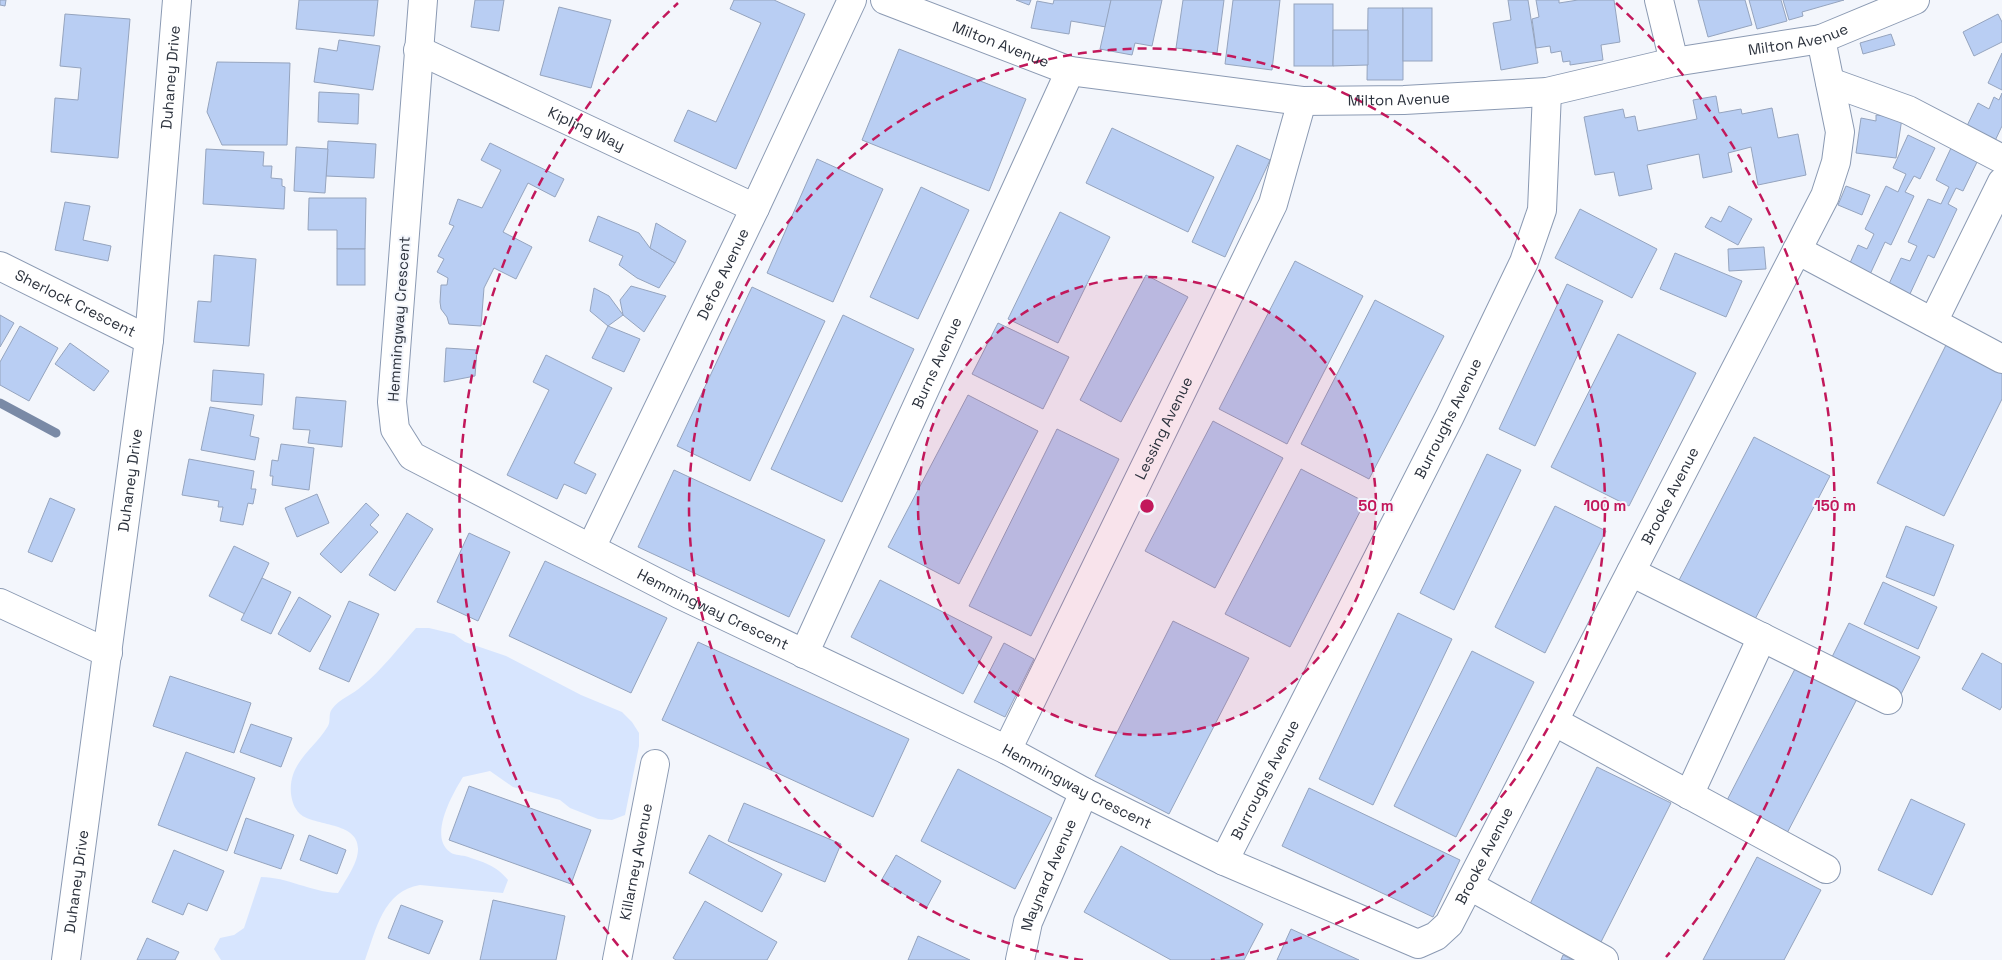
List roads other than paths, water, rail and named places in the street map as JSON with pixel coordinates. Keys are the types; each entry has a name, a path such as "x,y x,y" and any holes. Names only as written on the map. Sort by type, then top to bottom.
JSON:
{"street":[{"name":"Duhaney Drive","path":"66,960 149,340 177,0"},
{"name":"Hemmingway Crescent","path":"423,0 392,402 396,429 412,456 679,594 1006,750 1084,792 1224,861 1418,944 1436,936"},
{"name":"Defoe Avenue","path":"591,548 755,208 852,0"},
{"name":"Milton Avenue","path":"885,0 1070,71 1302,102 1404,100 1547,92 1674,62 1821,39 1914,0"},
{"path":"1659,0 1674,62"},
{"name":"Brooke Avenue","path":"1436,936 1449,924 1470,886 1825,196 1836,162 1840,132 1821,39"},
{"name":"Kipling Way","path":"418,50 755,208"},
{"name":"Burns Avenue","path":"804,654 1070,71"},
{"path":"1830,82 1908,110 2002,159"},
{"name":"Burroughs Avenue","path":"1224,861 1450,416 1524,262 1542,210 1547,92"},
{"name":"Lessing Avenue","path":"1006,750 1273,204 1302,102"},
{"path":"1933,322 2002,182"},
{"path":"1797,250 2002,359"},
{"name":"Sherlock Crescent","path":"0,266 149,340"},
{"path":"1631,572 1888,700"},
{"path":"0,603 108,654"},
{"path":"1689,794 1762,637"},
{"path":"1555,722 1826,869"},
{"name":"Killarney Avenue","path":"617,960 656,764"},
{"name":"Maynard Avenue","path":"1020,960 1028,922 1084,792"},
{"path":"1470,886 1604,960"}],"waterway":[{"path":"0,403 56,433"}]}
